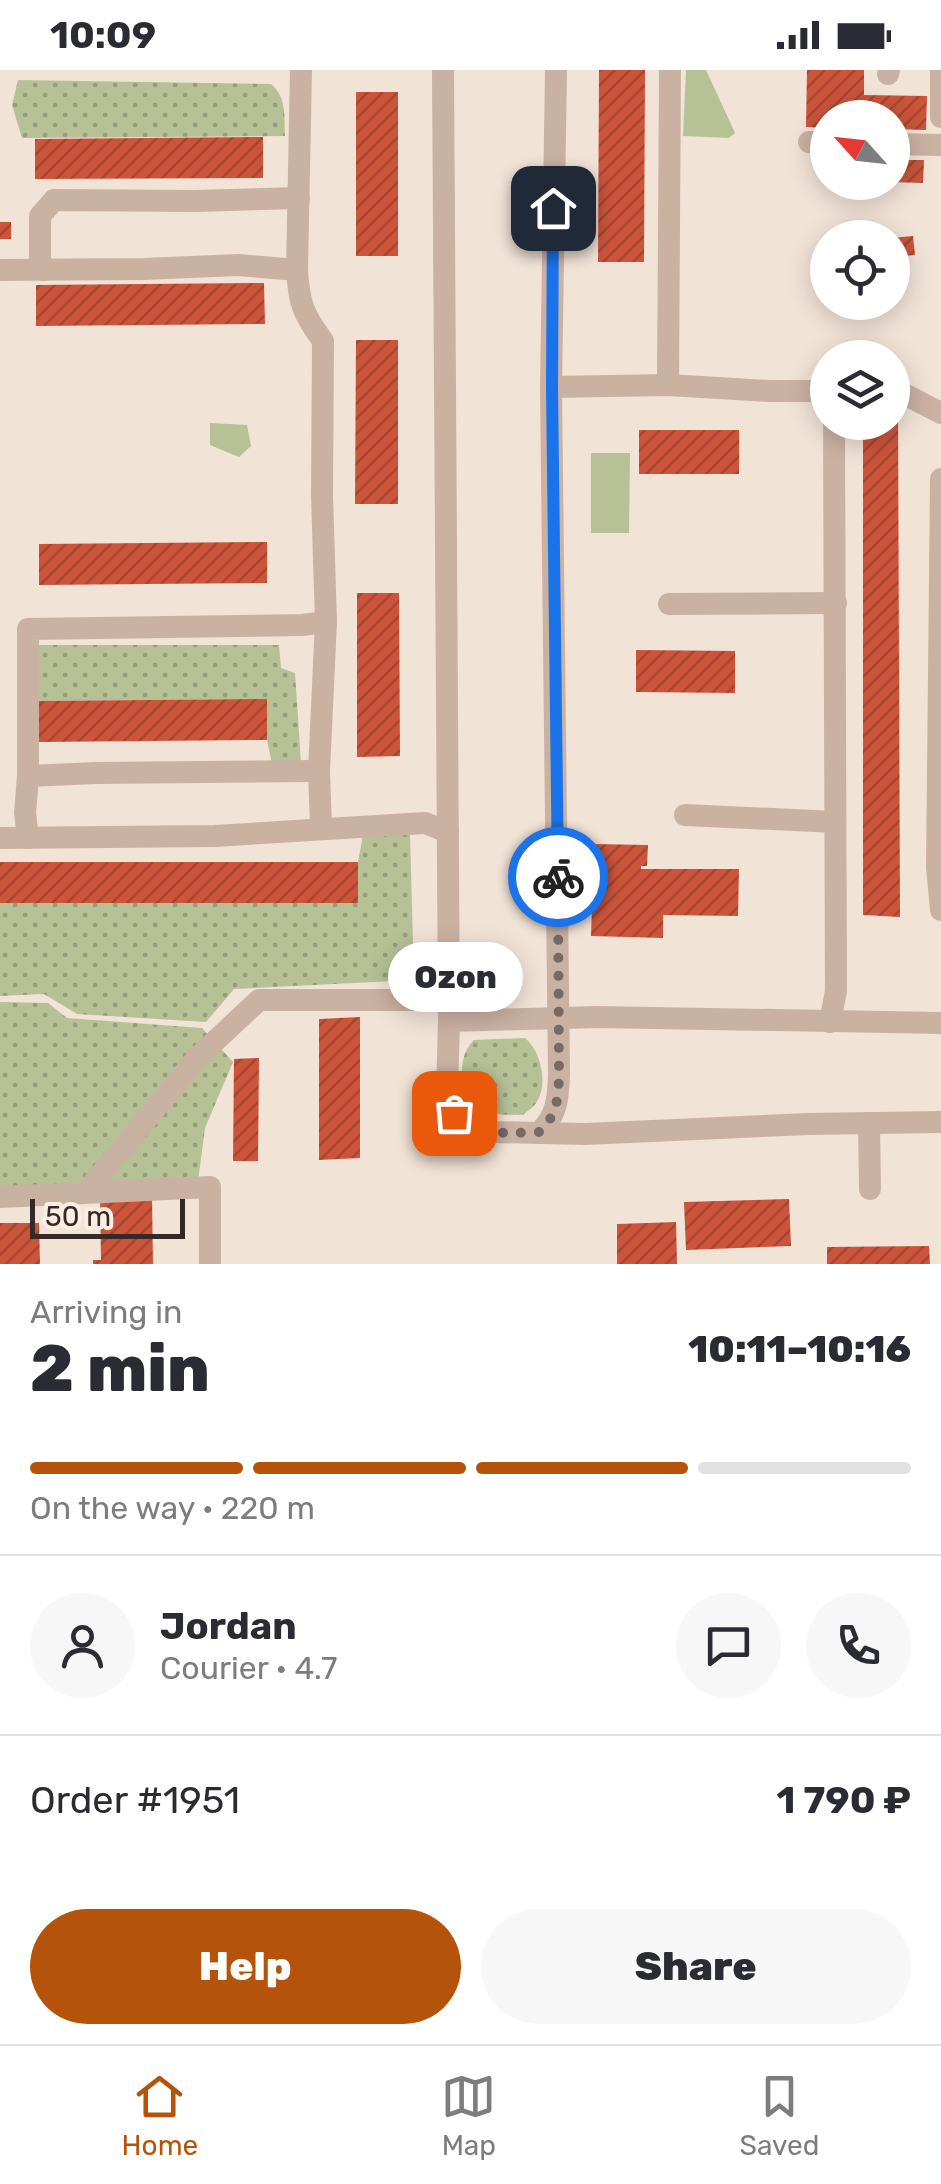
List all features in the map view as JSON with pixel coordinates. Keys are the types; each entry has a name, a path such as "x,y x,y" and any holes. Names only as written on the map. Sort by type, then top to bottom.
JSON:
{"street":[{"path":"301,70 299,300 323,341 326,622 319,771 321,828"},
{"path":"444,70 447,1092 454,1113 468,1126 492,1132 585,1134 941,1122"},
{"path":"540,1132 551,1120 558,1099 552,388 556,70"},
{"path":"668,385 670,70"},
{"path":"940,70 941,117"},
{"path":"910,144 941,144"},
{"path":"44,270 40,259 40,216 54,200 299,198"},
{"path":"0,270 238,265 297,270"},
{"path":"552,388 668,385 810,391"},
{"path":"910,397 941,413"},
{"path":"830,1022 836,991 834,440"},
{"path":"941,479 937,867 941,907"},
{"path":"669,604 836,603"},
{"path":"28,838 28,629 326,622"},
{"path":"28,776 319,771"},
{"path":"684,815 835,822"},
{"path":"0,838 214,836 425,822 448,832"},
{"path":"88,1192 197,1058 259,1000 559,1020 598,1017 941,1023"},
{"path":"869,1123 870,1189"},
{"path":"0,1197 210,1187 210,1264"}],"green space":[{"path":"686,70 706,70 735,133 729,138 683,136"},
{"path":"18,80 271,84 282,101 285,136 22,138 12,105"},
{"path":"210,423 247,425 251,446 239,457 210,445"},
{"path":"591,453 630,453 629,533 591,533"},
{"path":"34,645 279,645 281,668 295,673 301,763 272,764 267,740 267,699 39,701"},
{"path":"410,833 414,980 234,989 206,1022 77,1014 44,994 0,996 0,903 358,902 363,834"},
{"path":"0,1002 48,1003 67,1018 202,1028 233,1062 205,1128 198,1181 0,1188"},
{"path":"525,1038 541,1069 542,1087 533,1106 523,1115 498,1114 483,1112 463,1100 463,1060 474,1040"}],"building":[{"path":"599,70 645,70 644,262 598,262"},
{"path":"807,70 864,70 864,95 927,96 926,130 910,130 910,100 810,100 810,127 806,127"},
{"path":"356,92 398,92 398,256 356,256"},
{"path":"263,137 263,178 35,179 35,139"},
{"path":"910,160 924,160 923,183 910,183"},
{"path":"0,222 11,222 11,239 0,239"},
{"path":"913,236 915,255 910,255"},
{"path":"264,283 265,324 36,326 36,285"},
{"path":"356,340 398,340 398,504 355,504"},
{"path":"639,430 739,430 739,474 639,474"},
{"path":"863,440 898,440 900,917 863,915"},
{"path":"267,542 267,583 39,585 39,544"},
{"path":"357,593 399,593 400,756 357,757"},
{"path":"636,650 735,651 735,693 636,692"},
{"path":"267,699 267,740 39,742 39,701"},
{"path":"594,844 648,845 647,866 641,869 739,869 738,916 663,915 663,938 591,936"},
{"path":"0,862 358,862 358,903 0,903"},
{"path":"360,1017 360,1158 319,1160 319,1019"},
{"path":"259,1058 258,1161 233,1161 234,1059"},
{"path":"100,1196 152,1196 153,1264 93,1264 93,1260 101,1260"},
{"path":"789,1199 791,1246 686,1250 684,1202"},
{"path":"676,1222 677,1264 617,1264 617,1224"},
{"path":"0,1223 39,1223 40,1264 0,1264"},
{"path":"929,1246 930,1264 827,1264 827,1247"}],"way so far":[{"path":"454,1113 468,1126 492,1132 540,1132 551,1120 558,1099 559,1076 558,877"}],"place":[{"name":"Ozon","path":"454,1113"}],"route":[{"path":"553,208 558,877"}]}
